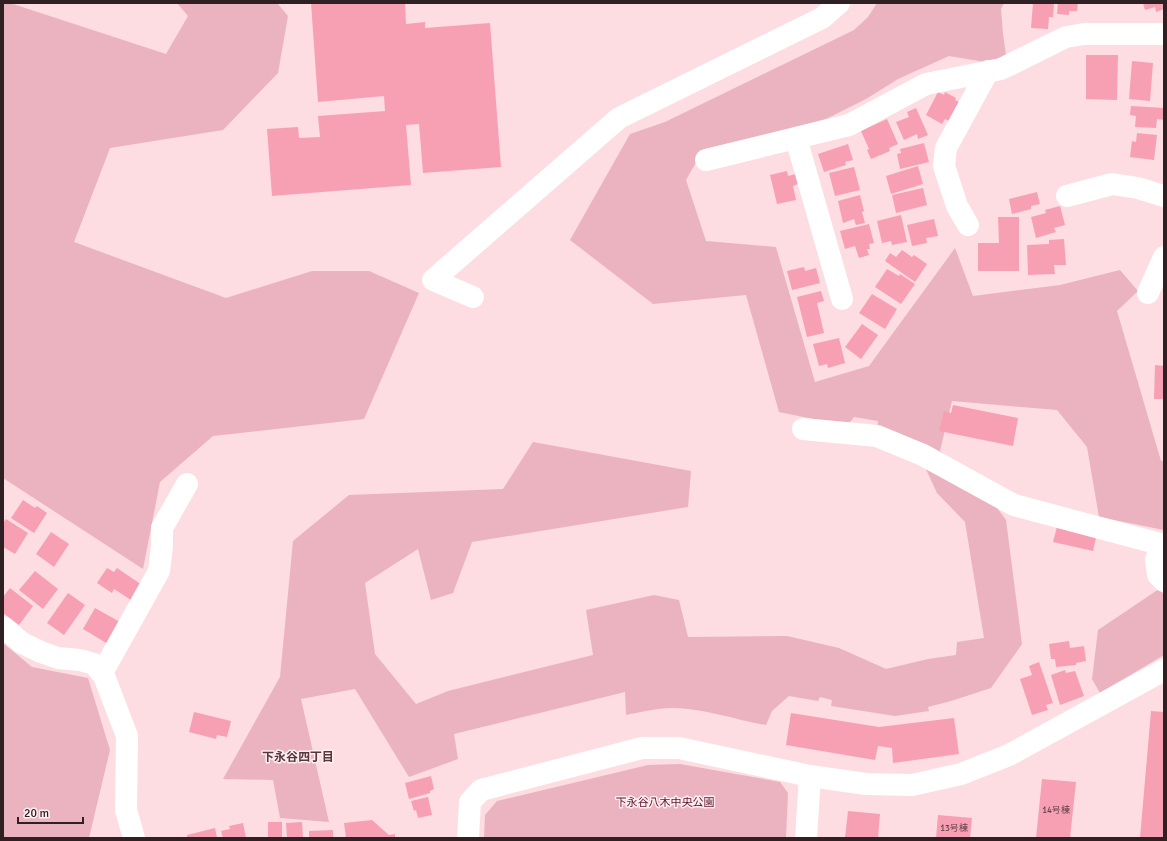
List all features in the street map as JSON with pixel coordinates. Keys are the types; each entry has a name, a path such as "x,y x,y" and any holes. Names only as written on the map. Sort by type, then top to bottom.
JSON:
{"street":[{"path":"473,297 433,280 619,118 822,18 839,3"},
{"path":"706,160 849,126 926,84 1002,69 1066,37 1084,34 1164,34"},
{"path":"968,225 957,206 944,166 946,148 988,71"},
{"path":"796,138 842,299"},
{"path":"1067,196 1112,184 1138,188 1164,196"},
{"path":"1148,293 1164,257"},
{"path":"803,429 877,436 923,455 1014,505 1163,545 1156,560 1158,575 1164,581"},
{"path":"102,673 159,571 162,546 162,528 187,484"},
{"path":"3,627 22,643 41,652 58,658 80,660 94,664 104,676 126,736 126,810 134,838"},
{"path":"468,838 470,802 481,790 642,748 679,748 810,776 866,784 912,785 961,774 1009,755 1164,670"},
{"path":"806,838 810,776"}],"green space":[{"path":"3,3 10,3 166,54 188,16 177,3 277,3 288,16 278,73 223,130 110,148 74,242 226,298 312,271 369,271 419,293 364,419 213,436 160,482 143,569 3,478"},
{"path":"877,3 1004,3 1001,9 1006,55 991,63 949,56 898,79 866,99 826,119 742,141 699,157 686,180 706,241 776,247 815,382 869,366 955,248 973,296 1060,285 1120,270 1138,291 1117,311 1161,461 1164,461 1164,530 1099,517 1087,447 1057,410 952,401 940,451 978,482 1006,520 1022,644 991,688 928,707 929,711 895,716 831,706 832,700 820,697 818,701 789,696 772,711 766,725 708,712 672,708 649,710 626,715 625,692 454,734 458,759 409,777 355,689 301,699 329,822 280,818 273,780 223,779 280,677 293,541 349,495 503,489 533,442 691,471 688,507 472,542 453,593 431,600 418,549 365,583 375,654 416,704 448,691 593,655 586,610 654,595 679,600 688,637 787,636 839,648 886,669 928,659 956,655 957,642 984,638 965,522 937,493 916,448 877,431 878,421 854,417 847,426 779,412 746,295 653,304 570,240 630,134 665,122 854,30 868,17"},
{"path":"1159,589 1164,595 1164,655 1100,693 1092,679 1098,630"},
{"path":"3,643 32,667 88,678 110,750 89,838 3,838"},
{"name":"下永谷八木中央公園","path":"680,764 780,782 788,793 786,838 484,838 485,815 497,801 648,765"}],"building":[{"path":"311,3 405,3 406,24 425,22 425,28 490,23 501,167 423,173 419,124 406,125 411,185 272,196 267,129 298,127 299,138 320,137 318,116 385,111 384,96 318,102"},
{"path":"1033,3 1054,3 1053,17 1049,17 1048,29 1031,28"},
{"path":"1058,3 1078,3 1077,11 1069,11 1069,15 1057,14"},
{"path":"1143,3 1164,3 1164,9 1156,12 1155,7 1145,10"},
{"path":"1086,55 1118,55 1117,100 1086,99"},
{"path":"1132,61 1153,63 1150,101 1129,99"},
{"path":"938,92 944,95 945,92 956,98 955,100 959,102 949,121 945,119 942,124 926,115"},
{"path":"1131,106 1164,108 1164,120 1157,119 1156,128 1135,127 1136,116 1130,115"},
{"path":"916,108 928,135 918,139 917,134 904,140 896,122 909,117 907,112"},
{"path":"887,119 898,144 889,148 890,151 871,159 867,150 869,149 861,131"},
{"path":"1137,133 1157,135 1154,160 1130,157 1132,141 1136,142"},
{"path":"924,143 929,162 900,169 897,154 901,153 900,149"},
{"path":"848,144 853,160 845,162 846,165 824,172 818,154"},
{"path":"918,166 923,184 891,194 886,176"},
{"path":"854,167 860,190 835,196 829,173"},
{"path":"787,171 788,176 796,174 798,184 793,186 796,200 777,204 770,175"},
{"path":"923,188 927,205 896,213 892,195"},
{"path":"1037,192 1040,204 1031,206 1031,209 1012,214 1009,199"},
{"path":"860,195 865,223 856,225 854,219 843,223 838,201"},
{"path":"1060,206 1065,225 1054,228 1056,232 1036,238 1031,217 1046,213 1045,210"},
{"path":"901,215 907,242 892,245 891,241 882,243 877,221"},
{"path":"998,217 1019,217 1019,271 978,271 978,243 999,243"},
{"path":"934,219 938,236 926,238 927,243 912,246 907,225"},
{"path":"869,224 874,243 869,244 870,249 867,249 869,255 859,258 855,246 845,249 840,231"},
{"path":"1064,239 1066,265 1054,265 1055,274 1028,275 1027,245 1049,244 1049,240"},
{"path":"902,250 912,257 914,255 927,264 915,282 885,261 890,253 896,257"},
{"path":"804,267 805,271 816,268 820,283 792,290 787,271"},
{"path":"887,269 899,276 900,274 915,284 901,304 875,287"},
{"path":"821,291 824,301 817,303 824,333 807,337 797,297"},
{"path":"872,294 897,309 885,329 859,313"},
{"path":"862,324 878,335 861,359 845,347"},
{"path":"839,338 845,363 828,368 827,364 819,366 813,344"},
{"path":"1155,365 1164,366 1164,399 1154,399"},
{"path":"953,405 1018,418 1013,446 939,431 944,411 951,413"},
{"path":"23,500 35,508 37,506 47,513 34,533 11,518"},
{"path":"6,519 28,533 15,554 3,547 3,523"},
{"path":"1058,523 1097,533 1093,551 1053,542"},
{"path":"51,532 69,544 54,567 36,554"},
{"path":"107,568 114,572 117,568 142,585 131,600 114,589 112,593 97,583"},
{"path":"35,571 58,589 43,609 19,590"},
{"path":"10,588 33,606 19,625 3,613 3,597"},
{"path":"68,593 85,605 64,635 47,623"},
{"path":"95,608 120,622 108,644 83,629"},
{"path":"1069,641 1070,648 1084,646 1086,661 1076,663 1076,665 1056,667 1055,659 1051,659 1049,644"},
{"path":"1039,662 1053,703 1046,705 1048,710 1032,715 1020,679 1032,675 1029,666"},
{"path":"1065,670 1066,673 1075,671 1084,696 1060,705 1051,675"},
{"path":"1151,711 1164,712 1164,838 1140,838"},
{"path":"194,712 231,721 227,737 217,735 216,739 189,732"},
{"path":"791,713 879,727 954,718 959,754 893,763 892,748 878,746 875,760 786,745"},
{"path":"431,776 434,789 430,791 430,793 409,799 405,783"},
{"path":"1042,779 1076,782 1070,838 1036,838"},
{"path":"428,797 432,815 418,818 411,801"},
{"path":"848,811 880,814 878,838 845,838"},
{"path":"938,815 972,818 970,838 936,838"},
{"path":"372,820 389,835 395,834 395,838 346,838 344,823"},
{"path":"268,822 282,822 282,838 268,838"},
{"path":"302,822 303,838 287,838 286,823"},
{"path":"243,823 246,838 223,838 221,831 230,829 229,826"},
{"path":"215,828 217,838 187,838 187,835"},
{"path":"333,830 333,838 309,838 309,831"}],"district":[{"name":"下永谷四丁目","path":"298,757"}]}
